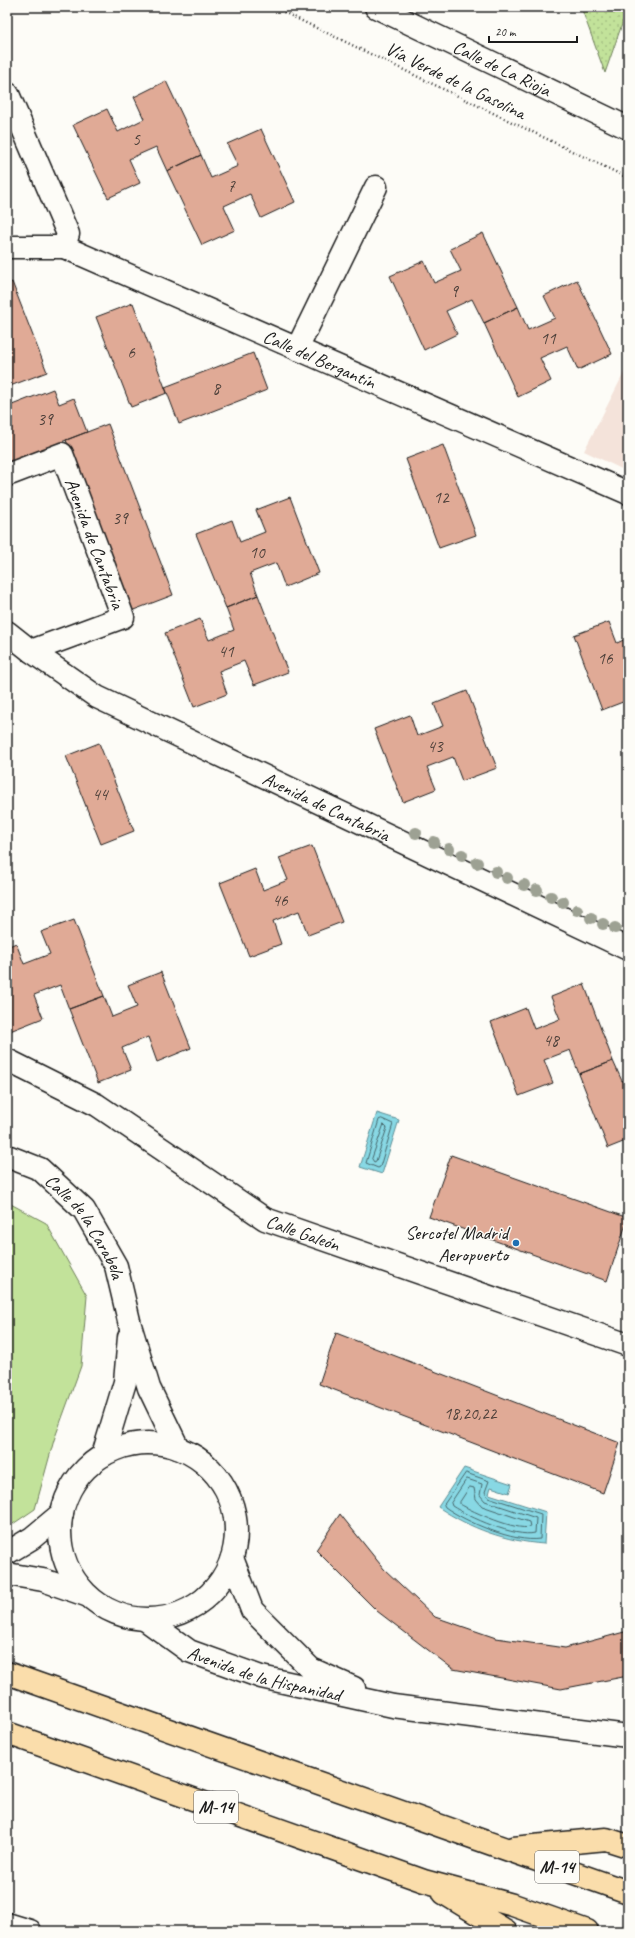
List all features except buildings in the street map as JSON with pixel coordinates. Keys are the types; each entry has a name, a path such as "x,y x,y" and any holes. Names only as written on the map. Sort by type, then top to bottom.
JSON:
{"highway":[{"name":"M-14","path":"7,1673 506,1848 618,1884 628,1892"},
{"name":"M-14","path":"7,1733 424,1881 513,1904 587,1931"},
{"path":"506,1848 606,1839 628,1846"},
{"path":"424,1881 506,1931"}],"street":[{"name":"Calle de La Rioja","path":"376,7 399,12 628,128"},
{"path":"8,94 68,234 64,247"},
{"path":"297,349 376,187"},
{"name":"Calle del Bergantín","path":"7,247 64,247 628,493"},
{"name":"Avenida de Cantabria","path":"7,475 62,454 123,617 31,651"},
{"name":"Avenida de Cantabria","path":"7,632 31,651 97,697 628,949"},
{"name":"Calle Galeón","path":"7,1060 97,1105 265,1219 628,1345"},
{"name":"Calle de la Carabela","path":"7,1156 40,1169 84,1210 116,1266 130,1325"},
{"path":"130,1325 149,1388 178,1448"},
{"path":"103,1455 125,1382 130,1325"},
{"path":"7,1574 43,1580 86,1595 114,1613 146,1620 174,1616 199,1603 220,1583 232,1558 236,1524 228,1492 207,1465 178,1448 153,1443 127,1445 103,1455 76,1480 62,1513 60,1542 69,1571 86,1595"},
{"path":"7,1553 32,1538 62,1513"},
{"name":"Avenida de la Hispanidad","path":"232,1558 252,1610 311,1669 393,1706"},
{"name":"Avenida de la Hispanidad","path":"146,1620 189,1650 261,1677 393,1706 628,1736"},
{"path":"7,1924 30,1931"}],"path":[{"name":"Vía Verde de la Gasolina","path":"273,7 628,178"}],"shaded area":[{"path":"628,365 628,472 584,451"}],"green space":[{"path":"581,7 628,7 605,73"},
{"path":"7,1202 46,1223 87,1296 81,1366 54,1440 35,1509 7,1528"}],"water":[{"path":"377,1113 399,1120 382,1174 360,1167"},
{"path":"464,1468 512,1484 509,1493 491,1487 489,1494 546,1512 544,1544 516,1540 489,1533 463,1522 438,1507"}],"place":[{"name":"Sercotel Madrid Aeropuerto","path":"516,1243"}]}
